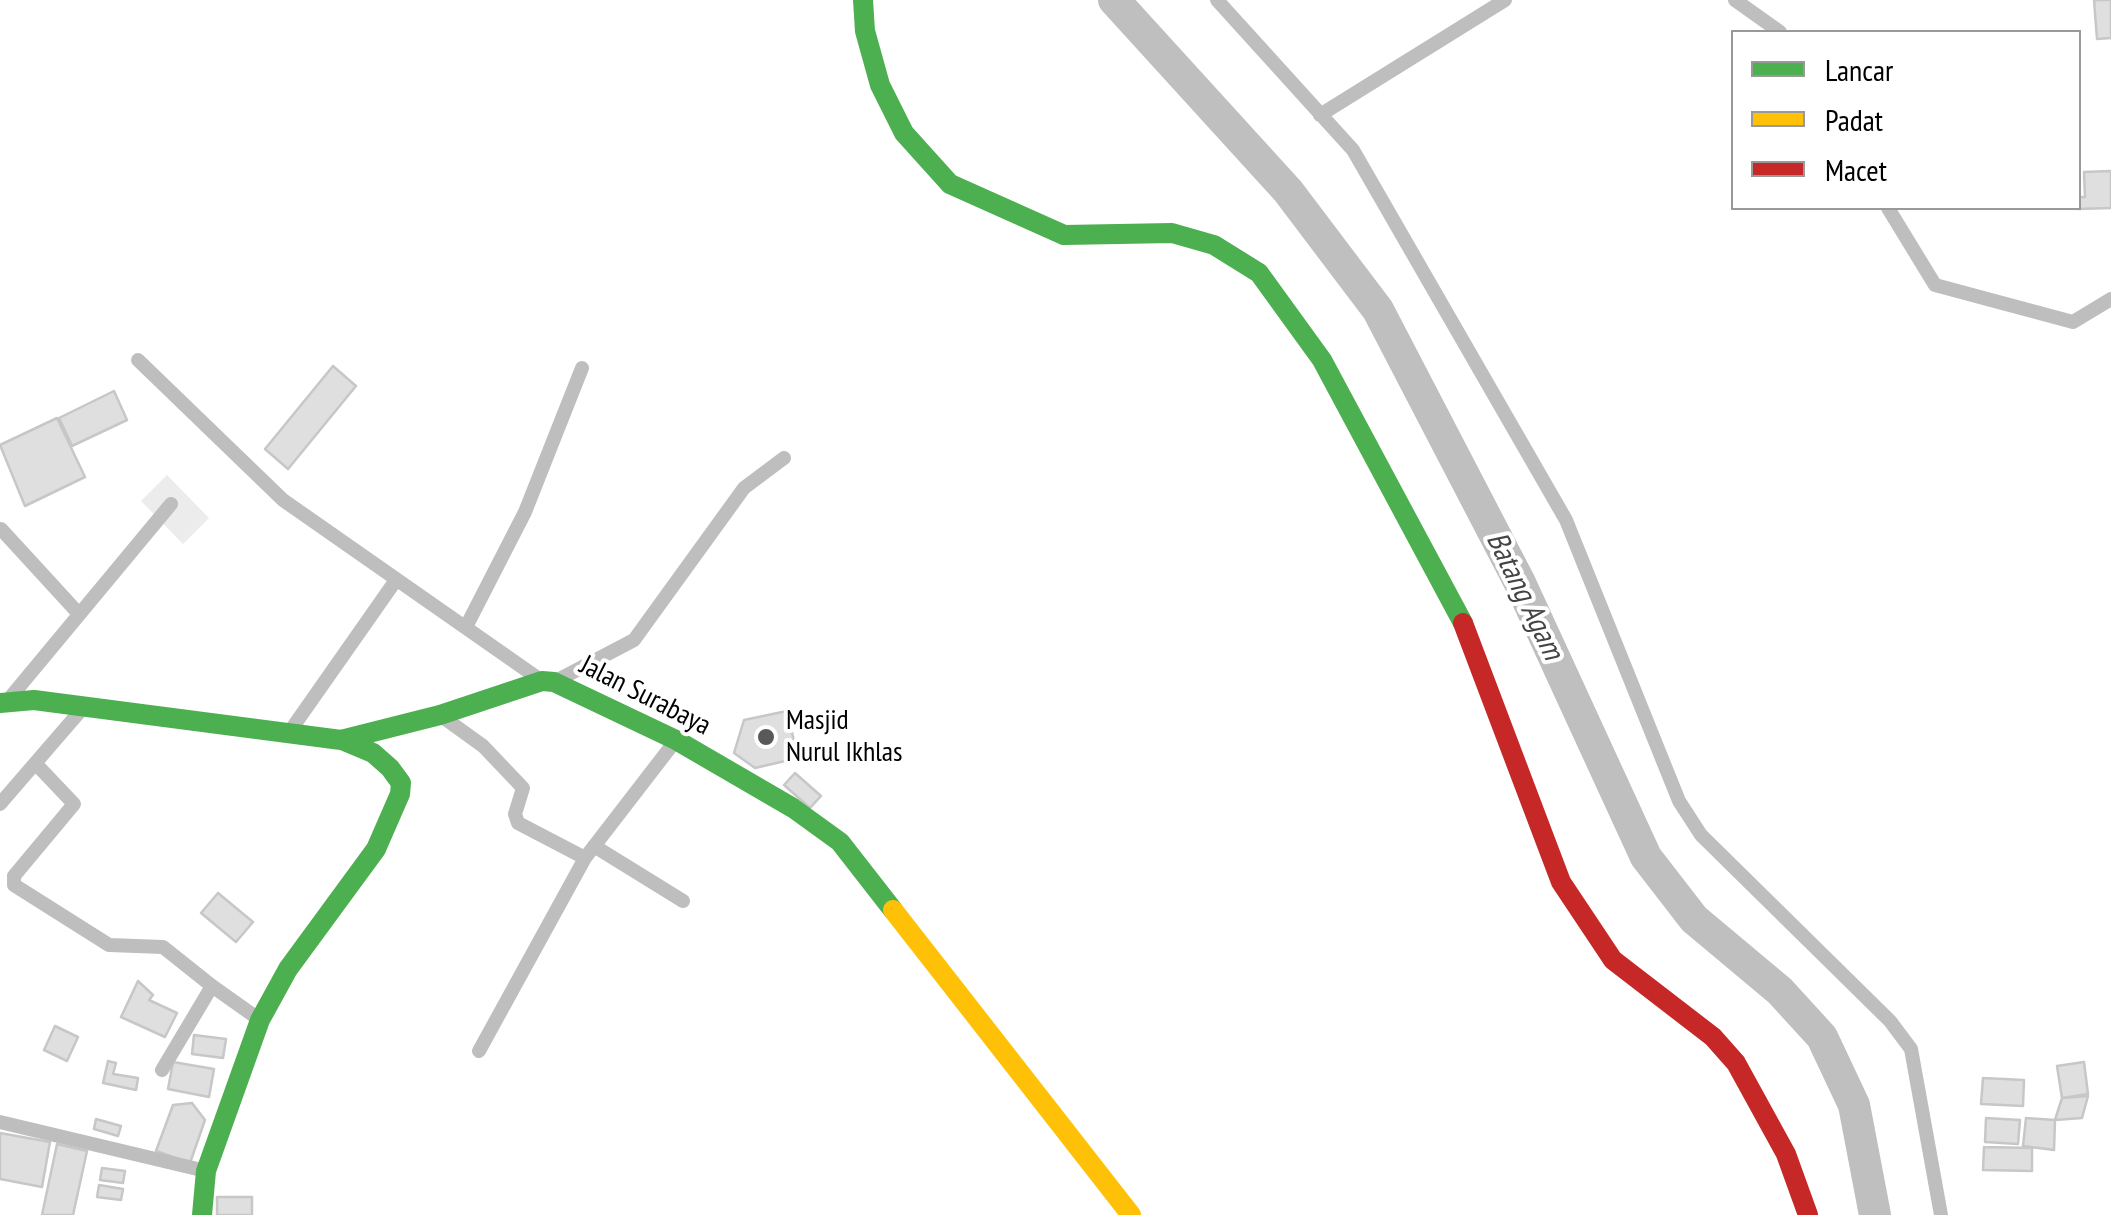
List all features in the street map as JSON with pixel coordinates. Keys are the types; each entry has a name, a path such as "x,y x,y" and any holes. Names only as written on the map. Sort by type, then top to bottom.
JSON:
{"street":[{"path":"864,0 865,31 880,84 904,133 950,184 1064,235 1172,234 1214,245 1242,258 1259,273 1322,360 1430,554 1472,641 1530,810 1561,882 1612,960 1713,1037 1736,1063 1786,1154 1808,1215"},
{"path":"1217,0 1352,150 1566,520 1679,801 1701,835 1890,1021 1911,1049 1941,1215"},
{"path":"1320,114 1504,0"},
{"path":"1736,0 1777,30"},
{"path":"1889,210 1936,285 2073,322 2111,299"},
{"path":"138,360 282,500 548,682 634,640 744,488 784,458"},
{"path":"467,625 525,512 582,368"},
{"path":"4,701 171,504"},
{"path":"0,529 80,614"},
{"path":"288,734 396,580"},
{"name":"Jalan Surabaya","path":"4,701 341,740 548,682 676,740 793,808 840,842 1131,1215"},
{"path":"0,804 82,709"},
{"path":"440,715 483,746 522,788 516,814 518,823 590,852 683,901"},
{"path":"202,1215 206,1171 260,1020 288,969 376,849 400,794 401,783 390,768 373,753 341,740"},
{"path":"479,1051 590,852 676,740"},
{"path":"36,764 74,804 14,876 14,884 109,946 163,947 260,1020"},
{"path":"162,1070 212,986"},
{"path":"0,1122 206,1171"}],"shaded area":[{"path":"167,475 209,518 183,544 141,501"}],"building":[{"path":"2094,0 2111,0 2111,38 2097,39"},
{"path":"2111,171 2111,208 2081,209 2081,197 2085,197 2084,172"},
{"path":"333,366 356,386 288,469 265,449"},
{"path":"114,391 127,420 72,446 59,418"},
{"path":"57,418 85,477 25,506 0,445"},
{"name":"Masjid Nurul Ikhlas","path":"787,711 798,758 755,768 734,753 744,720"},
{"path":"795,773 821,796 810,808 784,785"},
{"path":"218,893 253,922 236,942 201,913"},
{"path":"138,981 153,995 149,1000 177,1013 165,1037 121,1017"},
{"path":"55,1026 78,1037 67,1061 44,1050"},
{"path":"194,1035 226,1039 223,1058 192,1054"},
{"path":"108,1061 116,1063 113,1074 138,1078 136,1090 103,1083"},
{"path":"173,1062 214,1069 209,1097 168,1089"},
{"path":"2084,1062 2088,1094 2062,1098 2057,1066"},
{"path":"1983,1078 2024,1080 2023,1106 1981,1104"},
{"path":"2088,1096 2082,1118 2055,1120 2062,1098"},
{"path":"192,1103 205,1120 190,1163 156,1151 173,1105"},
{"path":"1986,1118 2020,1120 2018,1144 1985,1142"},
{"path":"2026,1118 2055,1120 2054,1150 2023,1146"},
{"path":"96,1119 121,1126 118,1136 94,1129"},
{"path":"0,1133 50,1142 42,1187 0,1179"},
{"path":"57,1144 87,1151 73,1215 42,1215"},
{"path":"1984,1147 2032,1148 2032,1171 1983,1170"},
{"path":"102,1168 125,1171 123,1183 100,1180"},
{"path":"99,1185 123,1189 121,1200 97,1197"},
{"path":"217,1197 252,1197 252,1215 217,1215"}],"waterway":[{"name":"Batang Agam","path":"1114,0 1288,191 1378,310 1520,583 1646,857 1694,919 1780,991 1822,1037 1854,1105 1875,1215"}],"traffic: fast":[{"path":"863,0 865,31 880,85 904,133 950,184 1064,235 1172,233 1214,245 1259,273 1322,360 1463,623"},
{"path":"0,703 34,700 341,740 440,715 542,681 554,682 676,740 793,808 840,842 893,910"},
{"path":"202,1215 206,1171 260,1020 288,969 376,849 400,794 401,783 390,768 373,753 342,740"}],"traffic: slow":[{"path":"893,910 1131,1215"}],"traffic: jam":[{"path":"1463,623 1561,882 1613,960 1713,1037 1736,1063 1786,1154 1808,1215"}],"place":[{"name":"Masjid Nurul Ikhlas","path":"766,737"}]}
